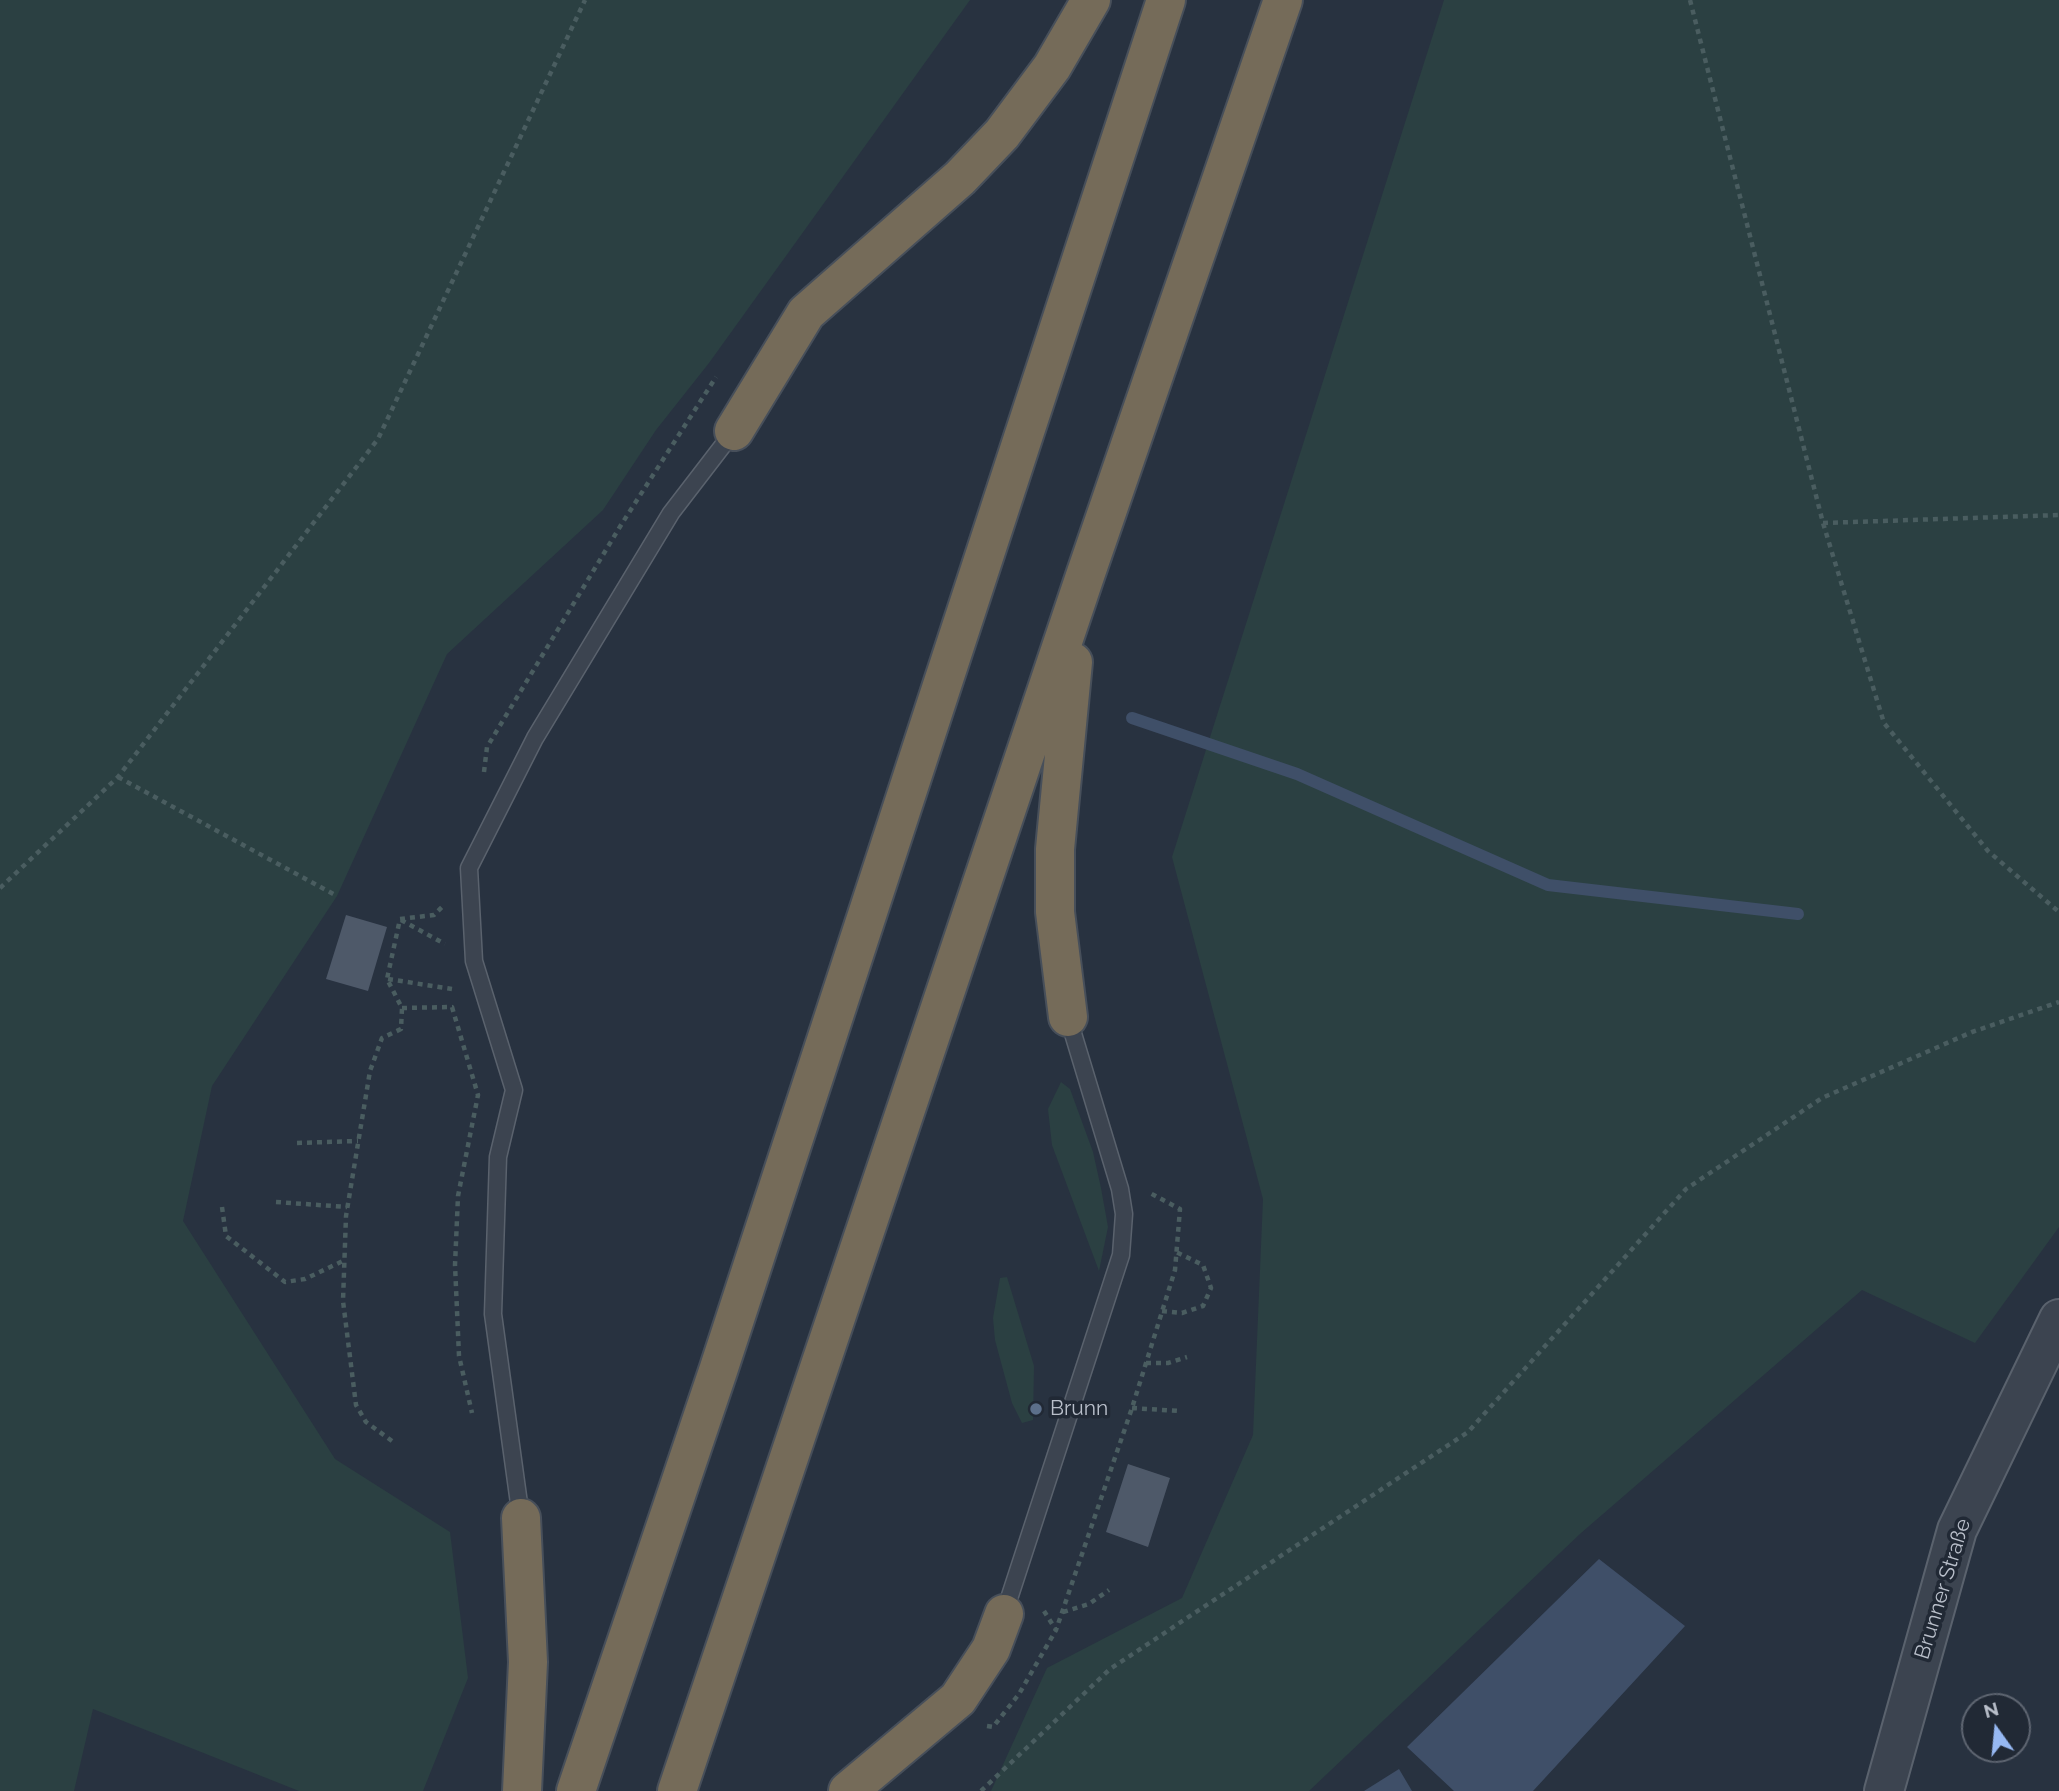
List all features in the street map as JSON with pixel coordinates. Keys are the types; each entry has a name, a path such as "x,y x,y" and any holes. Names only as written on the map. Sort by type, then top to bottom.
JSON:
{"highway":[{"path":"734,431 806,313 960,178 1002,134 1052,67 1091,0"},
{"path":"576,1791 726,1345 1166,0"},
{"path":"677,1791 1086,573 1283,0"},
{"path":"1068,1017 1055,912 1055,849 1068,703 1086,573"},
{"path":"521,1518 528,1662 522,1791"},
{"path":"848,1791 958,1699 991,1649 1004,1614"}],"street":[{"name":"Brunner Straße","path":"1884,1791 1957,1530 2059,1320"}],"lane":[{"path":"521,1518 493,1314 498,1157 514,1090 474,961 469,867 536,738 671,513 734,431"},
{"path":"1004,1614 1121,1255 1124,1214 1116,1174 1068,1017"}],"path":[{"path":"0,888 118,777 378,439 585,0"},
{"path":"1690,0 1823,523 1884,723 1988,851 2059,912"},
{"path":"1823,523 2059,515"},
{"path":"118,777 337,896"},
{"path":"400,919 474,961"},
{"path":"387,979 460,990"},
{"path":"981,1791 1110,1669 1468,1433 1686,1189 1822,1098 1972,1032 2059,1002"},
{"path":"402,1008 452,1007 478,1095 458,1195 455,1265 459,1356 472,1413"},
{"path":"296,1143 358,1142"},
{"path":"1017,1569 1056,1630 1132,1408 1175,1270 1180,1209 1116,1174"},
{"path":"275,1202 348,1207"},
{"path":"222,1207 226,1236 285,1282 304,1279 345,1260"},
{"path":"1162,1311 1182,1312 1203,1306 1212,1288 1203,1265 1176,1252"},
{"path":"1146,1363 1168,1363 1187,1357"},
{"path":"1132,1408 1179,1411"},
{"path":"1063,1612 1089,1604 1109,1590"}],"green space":[{"path":"0,0 970,0 709,363 656,430 603,510 447,654 337,896 212,1086 183,1221 335,1459 450,1532 468,1678 423,1791 299,1791 93,1709 74,1791 0,1791"},
{"path":"1444,0 2059,0 2059,1227 1975,1343 1862,1290 1581,1533 1309,1791 991,1791 1047,1668 1182,1598 1253,1435 1263,1199 1172,857"},
{"path":"1061,1082 1070,1089 1093,1152 1101,1188 1108,1227 1099,1271 1052,1145 1048,1109"},
{"path":"1007,1277 1034,1366 1033,1420 1022,1423 1012,1403 995,1340 993,1318 1000,1278"}],"water":[{"path":"1599,1559 1685,1626 1533,1791 1454,1791 1407,1747"},
{"path":"1399,1769 1412,1791 1364,1791"}],"building":[{"path":"346,915 387,927 368,991 326,979"},
{"path":"1128,1464 1170,1478 1148,1547 1106,1532"}],"waterway":[{"path":"1132,718 1297,774 1548,885 1798,914"}],"place":[{"name":"Brunn","path":"1036,1409"}]}
